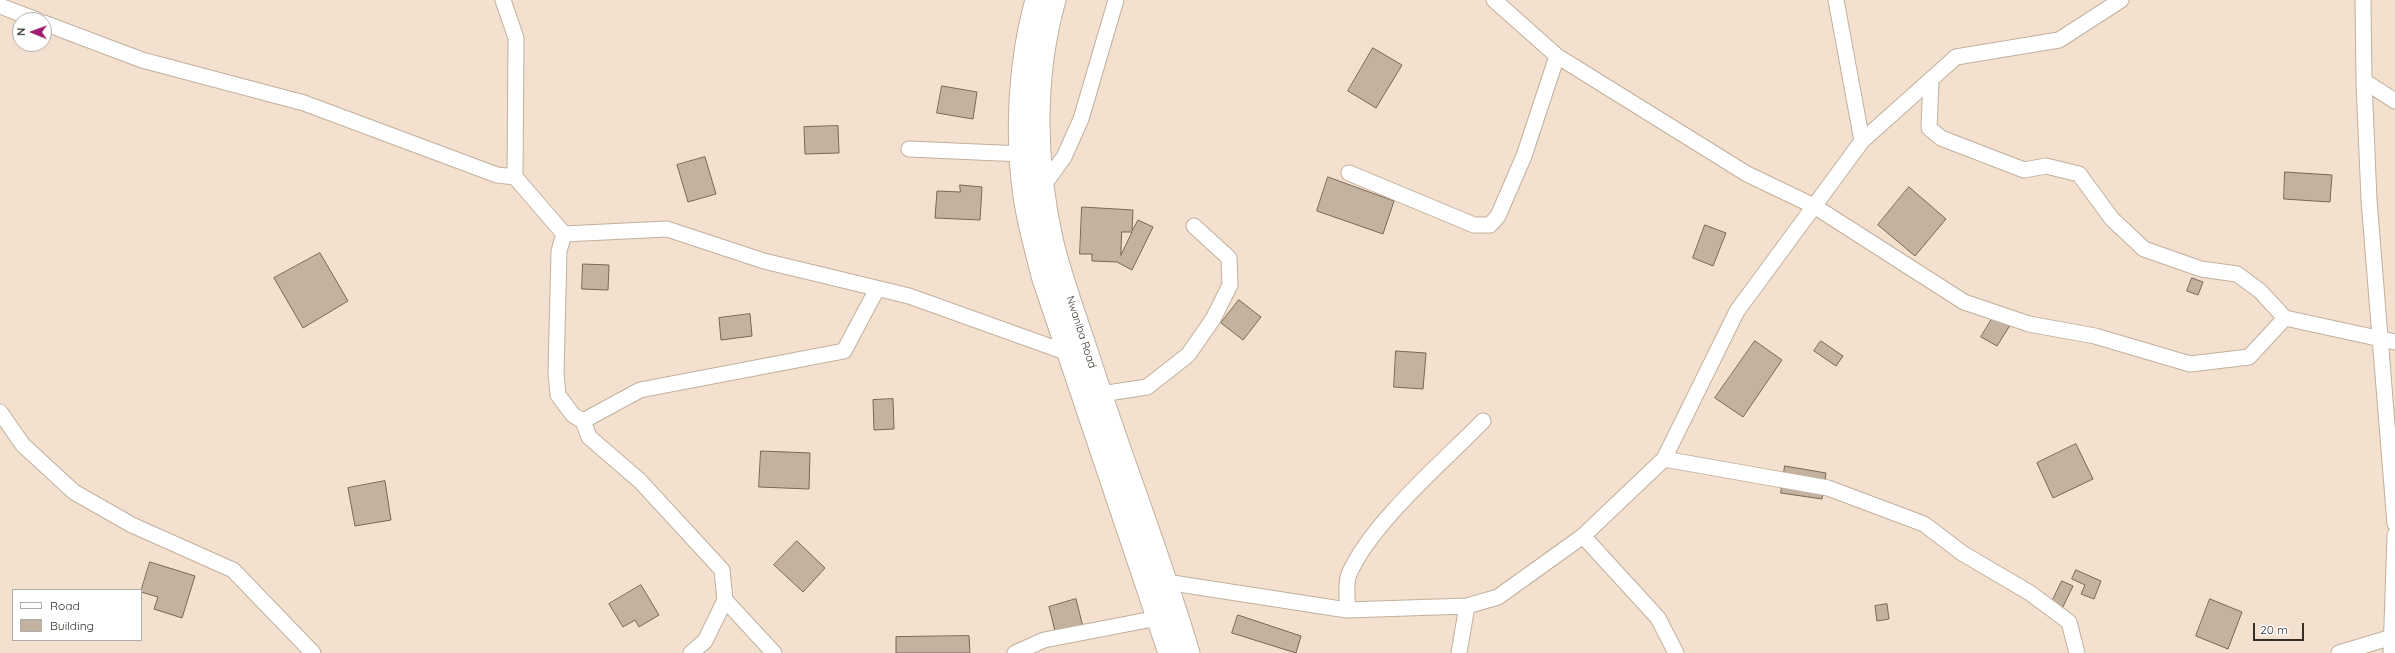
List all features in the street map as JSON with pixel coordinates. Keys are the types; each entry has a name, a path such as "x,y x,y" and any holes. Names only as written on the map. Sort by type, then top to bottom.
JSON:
{"main road":[{"path":"1036,0 1023,63 1022,154 1024,195 1032,235 1043,279 1170,653"},
{"name":"Nwaniba Road","path":"1055,0 1042,62 1040,98 1040,143 1043,186 1053,242 1101,394 1189,653"}],"street":[{"path":"503,0 516,38 515,177 564,234"},
{"path":"1043,186 1064,157 1081,119 1116,0"},
{"path":"1494,0 1557,56 1747,174 1814,206 1964,302 2029,324 2094,336 2190,364 2249,357 2285,318"},
{"path":"1836,0 1862,141"},
{"path":"1166,582 1348,610 1467,606 1498,597 1583,536 1664,459 1737,311 1862,141 1956,57 2059,40 2121,0"},
{"path":"2363,0 2364,81 2369,200 2388,340 2395,524"},
{"path":"0,6 16,12"},
{"path":"52,26 142,60 304,103 497,175 515,177"},
{"path":"1349,173 1474,225 1490,225 1498,216 1524,156 1557,56"},
{"path":"1931,80 1929,128 1941,138 2024,170 2046,166 2079,174 2112,219 2144,249 2201,269 2237,274 2260,291 2285,318 2388,340"},
{"path":"2364,81 2395,101"},
{"path":"909,148 1022,154"},
{"path":"1101,394 1147,388 1188,355 1213,318 1230,285 1229,258 1194,226"},
{"path":"564,234 667,229 764,261 909,296 1068,353"},
{"path":"564,234 559,251 556,374 558,395 573,415 584,421 590,437 640,481 722,570 725,600 705,641 691,653"},
{"path":"584,421 640,390 844,351 877,289"},
{"path":"0,412 23,445 74,492 132,525 233,570 313,653"},
{"path":"1348,610 1348,575 1365,548 1407,498 1483,421"},
{"path":"1664,459 1828,488 1924,524 1962,553 2030,593 2069,622 2077,653"},
{"path":"2391,653 2395,535"},
{"path":"1583,536 1658,618 1676,653"},
{"path":"725,600 774,653"},
{"path":"1459,653 1467,606"},
{"path":"1015,653 1044,640 1158,618"},
{"path":"2339,653 2392,637"}],"building":[{"path":"1373,48 1402,65 1376,108 1348,91"},
{"path":"942,86 977,92 973,119 937,113"},
{"path":"838,126 839,153 805,154 804,127"},
{"path":"705,157 716,194 688,202 677,165"},
{"path":"2285,172 2332,175 2330,202 2284,199"},
{"path":"1328,177 1394,201 1383,234 1317,211"},
{"path":"960,185 982,187 980,220 935,218 937,191 960,192"},
{"path":"1909,187 1946,219 1915,256 1878,225"},
{"path":"1082,207 1133,210 1132,231 1138,220 1153,227 1132,270 1117,262 1092,261 1092,254 1080,254","holes":["1122,232 1132,232 1121,255"]},
{"path":"1705,225 1726,233 1713,266 1693,258"},
{"path":"320,253 348,301 303,328 274,278"},
{"path":"583,264 609,265 608,290 582,289"},
{"path":"2192,278 2203,282 2198,295 2187,291"},
{"path":"1239,300 1261,317 1243,340 1221,323"},
{"path":"1998,309 2014,319 1997,346 1981,337"},
{"path":"750,314 752,336 721,340 719,318"},
{"path":"1755,341 1782,360 1743,417 1715,398"},
{"path":"1821,341 1843,356 1836,366 1814,351"},
{"path":"1396,351 1426,353 1423,389 1394,387"},
{"path":"893,399 894,429 874,430 873,400"},
{"path":"2076,444 2093,479 2053,498 2037,463"},
{"path":"761,451 810,453 809,489 759,487"},
{"path":"1785,466 1826,473 1822,499 1781,493"},
{"path":"385,481 391,520 355,526 348,488"},
{"path":"797,541 825,568 803,592 774,565"},
{"path":"150,562 195,576 182,618 154,609 158,597 142,592"},
{"path":"2076,570 2101,581 2094,599 2081,594 2085,585 2072,579"},
{"path":"2062,581 2073,586 2059,615 2048,610"},
{"path":"641,585 659,615 639,627 635,620 623,627 609,604"},
{"path":"1076,599 1083,627 1056,635 1049,607"},
{"path":"2210,599 2242,612 2228,649 2196,636"},
{"path":"1887,604 1889,619 1877,621 1875,606"},
{"path":"1238,615 1301,636 1296,653 1232,633"},
{"path":"969,636 970,653 896,653 896,637"}]}
